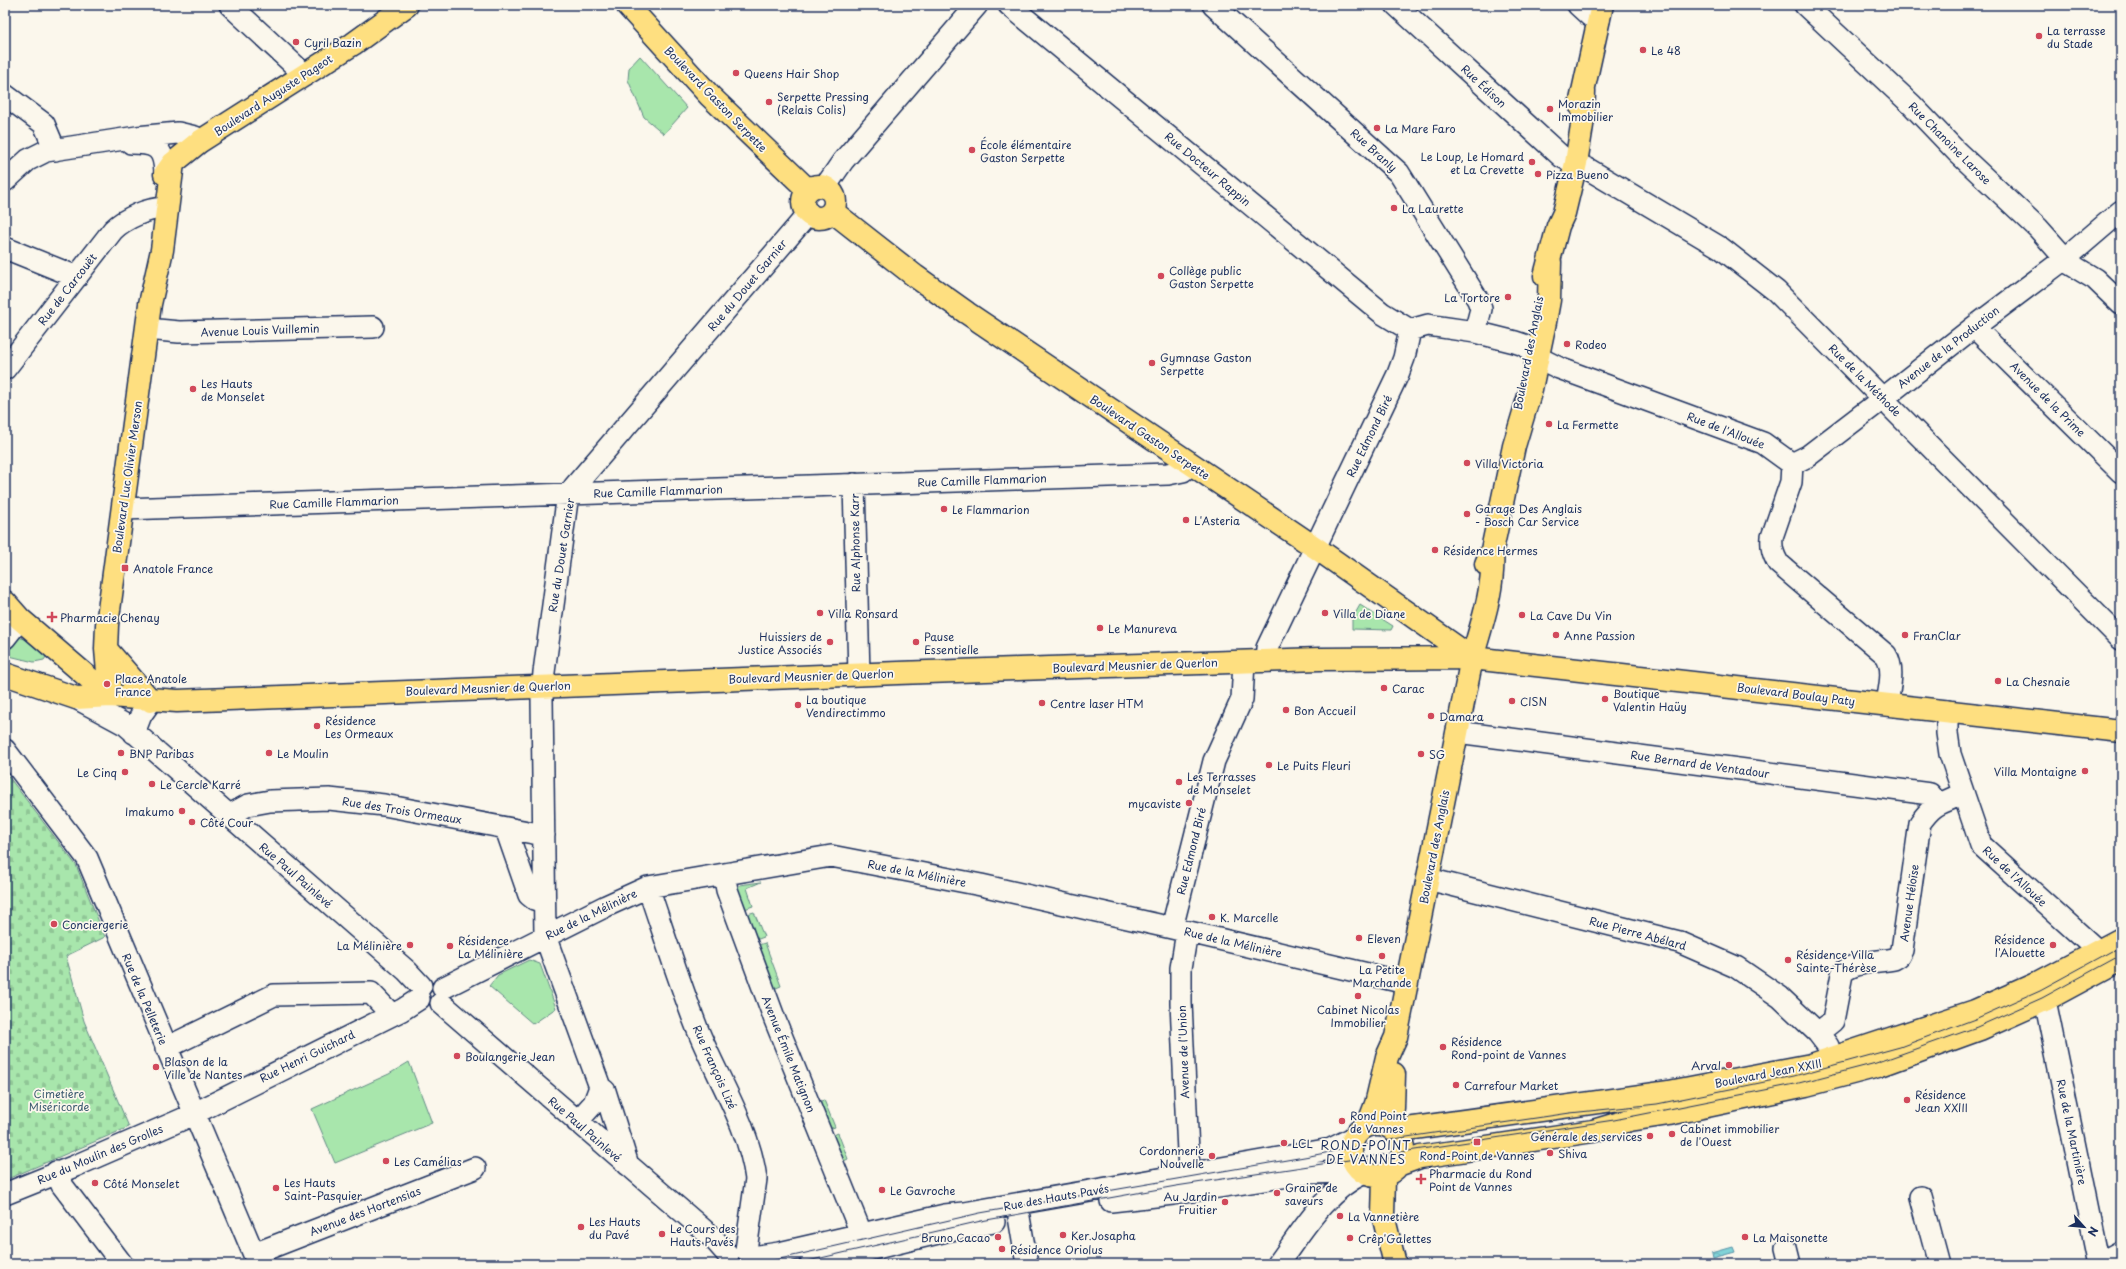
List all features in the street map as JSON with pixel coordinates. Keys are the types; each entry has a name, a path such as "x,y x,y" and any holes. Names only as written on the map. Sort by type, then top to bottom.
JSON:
{"main road":[{"name":"Boulevard Auguste Pageot","path":"168,165 199,142 353,44 407,5"},
{"name":"Boulevard Gaston Serpette","path":"627,5 710,96 817,189"},
{"name":"Boulevard des Anglais","path":"1391,1128 1396,1059 1396,1037 1406,983 1472,658 1486,610 1493,566 1492,550 1514,446 1531,389 1532,352 1549,300 1550,262 1558,226 1557,211 1571,161 1600,12"},
{"name":"Boulevard Luc Olivier Merson","path":"106,650 168,165"},
{"path":"817,189 832,192 834,198 832,211 820,217 809,213 803,205 803,200 817,189"},
{"name":"Boulevard Gaston Serpette","path":"832,211 915,276 960,308 1316,548 1472,658"},
{"path":"5,602 20,619 110,696"},
{"path":"9,675 55,678 82,672 106,650"},
{"path":"106,650 110,696"},
{"path":"106,650 151,701"},
{"name":"Boulevard Boulay Paty","path":"1472,658 2121,731"},
{"name":"Boulevard Meusnier de Querlon","path":"151,701 859,674 1266,661 1472,658"},
{"path":"9,675 76,698 110,696 151,701"},
{"name":"Boulevard Jean XXIII","path":"1391,1128 1400,1130 1670,1092 1774,1073 1832,1060 1975,1010 2028,988 2099,952 2121,939"},
{"name":"Boulevard Jean XXIII","path":"1376,1170 1420,1157 1593,1131 1630,1120 1669,1114 1814,1083 1878,1066 1980,1029 2044,1000 2121,959"},
{"name":"Boulevard des Anglais","path":"1361,1132 1376,1104 1387,1057 1396,1037"},
{"path":"1380,1123 1391,1128 1400,1138 1403,1154 1376,1170 1353,1160 1351,1151 1361,1132 1380,1123"},
{"path":"1376,1170 1383,1215 1395,1264"}],"street":[{"path":"230,5 304,75"},
{"path":"817,189 843,161 977,5"},
{"name":"Rue Docteur Rappin","path":"1009,5 1382,313 1410,330"},
{"name":"Rue Branly","path":"1213,5 1399,173 1478,300 1481,309 1475,332"},
{"name":"Rue Édison","path":"1396,5 1554,150 1571,161"},
{"path":"1578,5 1590,16 1600,12"},
{"name":"Rue Chanoine Larose","path":"1805,5 1912,105 1957,152 2038,228 2071,253 2086,259 2095,279 2121,304"},
{"path":"5,95 44,124 55,150"},
{"path":"5,181 28,160 42,153 55,150 109,143 137,137 178,133 195,137 199,142"},
{"path":"109,143 146,144 161,151 168,165"},
{"name":"Rue de la Méthode","path":"1571,161 1722,248 1776,291 2121,639"},
{"name":"Avenue de la Production","path":"1792,464 1808,456 2071,253 2121,211"},
{"name":"Rue du Douet Garnier","path":"545,936 543,686 567,501 574,487 809,213"},
{"name":"Rue de Carcouët","path":"5,369 113,230 121,222 135,216 161,215"},
{"path":"5,248 77,277"},
{"path":"1410,330 1428,325 1475,332 1515,342 1532,352"},
{"name":"Avenue Louis Vuillemin","path":"147,329 179,332 373,327"},
{"name":"Avenue de la Prime","path":"1974,327 2121,472"},
{"name":"Rue Edmond Biré","path":"1266,661 1267,648 1398,374 1404,358 1410,330"},
{"name":"Rue de l'Allouée","path":"1532,352 1559,368 1766,444 1792,464"},
{"name":"Rue Camille Flammarion","path":"123,509 1168,474 1183,471 1190,464"},
{"path":"1792,464 1791,482 1772,537 1771,547 1774,555 1778,563 1890,660 1891,674 1887,704"},
{"name":"Rue Alphonse Karr","path":"854,484 859,674"},
{"path":"5,638 20,619"},
{"name":"Rue Edmond Biré","path":"1179,930 1214,761 1242,699 1244,662"},
{"path":"110,696 130,729"},
{"path":"76,698 130,729"},
{"path":"130,729 151,701"},
{"name":"Rue de l'Allouée","path":"1947,711 1946,732 1950,754 1981,845 2099,952"},
{"name":"Rue Paul Painlevé","path":"130,729 407,971 420,992"},
{"name":"Rue Bernard de Ventadour","path":"1457,732 1930,794 1938,804"},
{"name":"Rue de la Pelleterie","path":"5,750 87,858 256,1259"},
{"name":"Avenue Héloïse","path":"1818,1033 1833,1021 1842,974 1845,970 1852,966 1894,959 1899,956 1902,950 1920,823 1928,812 1938,804 1963,793"},
{"name":"Rue des Trois Ormeaux","path":"228,816 248,805 270,801 329,799 384,805 544,835"},
{"path":"506,829 529,895 534,899 544,902"},
{"name":"Rue de la Mélinière","path":"442,995 545,936 648,887 831,856 981,885 1406,983"},
{"name":"Avenue Émile Matignon","path":"724,874 727,890 775,1020 861,1233"},
{"name":"Rue Pierre Abélard","path":"1428,879 1679,942 1736,967 1780,997 1818,1033 1828,1046 1832,1060"},
{"name":"Rue François Lizé","path":"648,887 697,1029 739,1122 754,1168 756,1179 744,1258"},
{"name":"Avenue de l'Union","path":"1179,930 1189,1173"},
{"path":"545,936 600,1087 604,1092 628,1165"},
{"path":"166,1048 274,995 371,992 392,1014"},
{"path":"420,992 424,1005 431,1007 442,995"},
{"name":"Rue Henri Guichard","path":"194,1113 392,1014 420,992"},
{"name":"Rue Paul Painlevé","path":"442,995 577,1122 713,1238 744,1258"},
{"name":"Rue de la Martinière","path":"2044,1000 2099,1264"},
{"path":"577,1122 594,1103 600,1087"},
{"name":"Rue du Moulin des Grolles","path":"5,1194 56,1172 82,1163 194,1113"},
{"name":"Rue des Hauts Pavés","path":"744,1258 779,1253 945,1215 972,1212 1331,1149 1361,1132"},
{"name":"Avenue des Hortensias","path":"256,1259 475,1168"},
{"path":"1278,1264 1320,1206 1353,1178 1376,1170"},
{"name":"Rue des Hauts Pavés","path":"812,1264 946,1232 1019,1217 1134,1197 1173,1194 1308,1173 1322,1174 1376,1170"},
{"path":"56,1172 62,1185 122,1264"},
{"path":"1322,1174 1333,1195"},
{"path":"1921,1198 1938,1264"},
{"path":"1019,1217 1027,1264"},
{"path":"2099,1264 2121,1252"}],"green space":[{"path":"640,56 687,108 664,134 644,117 628,80 629,68"},
{"path":"1360,605 1393,626 1391,630 1352,629 1352,619"},
{"path":"18,637 25,639 44,655 46,657 44,660 34,662 5,655 5,648"},
{"name":"Cimetière Miséricorde","path":"5,772 76,865 105,937 66,956 84,1021 129,1127 5,1180"},
{"path":"761,882 747,888 753,906 742,910 736,889 740,885"},
{"path":"754,912 764,937 753,941 744,915"},
{"path":"765,943 781,986 771,990 755,946"},
{"path":"529,960 540,964 556,1008 533,1024 489,986 498,975"},
{"path":"409,1062 432,1123 335,1163 312,1109 389,1074"},
{"path":"824,1100 835,1127 826,1130 815,1103"},
{"path":"838,1133 848,1159 840,1163 829,1137"}],"water":[{"path":"1733,1247 1735,1252 1713,1258 1712,1253"}],"tram line":[{"path":"758,1264 980,1213 1310,1156 1400,1138 1570,1113 1657,1104 1794,1076 1900,1047 1975,1019 2040,990 2121,946"},
{"path":"795,1264 981,1221 1176,1186 1614,1120 1795,1084 1876,1063 1977,1027 2042,998 2121,955"}],"place":[{"name":"La terrasse du Stade","path":"2039,36"},
{"name":"Cyril Bazin","path":"296,42"},
{"name":"Le 48","path":"1643,50"},
{"name":"Queens Hair Shop","path":"736,73"},
{"name":"Serpette Pressing (Relais Colis)","path":"769,102"},
{"name":"Morazin Immobilier","path":"1550,109"},
{"name":"La Mare Faro","path":"1377,128"},
{"name":"École élémentaire Gaston Serpette","path":"972,150"},
{"name":"Le Loup, Le Homard et La Crevette","path":"1532,162"},
{"name":"Pizza Bueno","path":"1538,174"},
{"name":"La Laurette","path":"1394,208"},
{"name":"Collège public Gaston Serpette","path":"1161,276"},
{"name":"La Tortore","path":"1508,297"},
{"name":"Rodeo","path":"1567,344"},
{"name":"Gymnase Gaston Serpette","path":"1152,363"},
{"name":"Les Hauts de Monselet","path":"193,389"},
{"name":"La Fermette","path":"1549,424"},
{"name":"Villa Victoria","path":"1467,463"},
{"name":"Le Flammarion","path":"944,509"},
{"name":"Garage Des Anglais - Bosch Car Service","path":"1467,514"},
{"name":"L'Asteria","path":"1186,520"},
{"name":"Résidence Hermes","path":"1435,550"},
{"name":"Anatole France","path":"125,568"},
{"name":"Villa Ronsard","path":"820,613"},
{"name":"Villa de Diane","path":"1325,613"},
{"name":"La Cave Du Vin","path":"1522,615"},
{"name":"Pharmacie Chenay","path":"52,617"},
{"name":"Le Manureva","path":"1100,628"},
{"name":"Anne Passion","path":"1556,635"},
{"name":"FranClar","path":"1905,635"},
{"name":"Huissiers de Justice Associés","path":"830,642"},
{"name":"Pause Essentielle","path":"916,642"},
{"name":"La Chesnaie","path":"1998,681"},
{"name":"Place Anatole France","path":"107,684"},
{"name":"Carac","path":"1384,688"},
{"name":"Boutique Valentin Haüy","path":"1605,699"},
{"name":"CISN","path":"1512,701"},
{"name":"Centre laser HTM","path":"1042,703"},
{"name":"La boutique Vendirectimmo","path":"798,705"},
{"name":"Bon Accueil","path":"1286,710"},
{"name":"Damara","path":"1431,716"},
{"name":"Résidence Les Ormeaux","path":"317,726"},
{"name":"BNP Paribas","path":"121,753"},
{"name":"Le Moulin","path":"269,753"},
{"name":"SG","path":"1421,754"},
{"name":"Le Puits Fleuri","path":"1269,765"},
{"name":"Villa Montaigne","path":"2085,771"},
{"name":"Le Cinq","path":"125,772"},
{"name":"Les Terrasses de Monselet","path":"1179,782"},
{"name":"Le Cercle Karré","path":"152,784"},
{"name":"mycaviste","path":"1189,803"},
{"name":"Imakumo","path":"182,811"},
{"name":"Côté Cour","path":"192,822"},
{"name":"K. Marcelle","path":"1212,917"},
{"name":"Conciergerie","path":"54,924"},
{"name":"Eleven","path":"1359,938"},
{"name":"La Mélinière","path":"410,945"},
{"name":"Résidence l'Alouette","path":"2053,945"},
{"name":"Résidence La Mélinière","path":"450,946"},
{"name":"La Petite Marchande","path":"1382,956"},
{"name":"Résidence Villa Sainte-Thérèse","path":"1788,960"},
{"name":"Cabinet Nicolas Immobilier","path":"1358,996"},
{"name":"Résidence Rond-point de Vannes","path":"1443,1047"},
{"name":"Boulangerie Jean","path":"457,1056"},
{"name":"Arval","path":"1729,1065"},
{"name":"Blason de la Ville de Nantes","path":"156,1067"},
{"name":"Carrefour Market","path":"1456,1085"},
{"name":"Résidence Jean XXIII","path":"1907,1100"},
{"name":"Rond Point de Vannes","path":"1342,1121"},
{"name":"Cabinet immobilier de l'Ouest","path":"1672,1134"},
{"name":"Générale des services","path":"1650,1136"},
{"name":"Rond-Point de Vannes","path":"1477,1142"},
{"name":"LCL","path":"1284,1143"},
{"name":"Shiva","path":"1550,1153"},
{"name":"Cordonnerie Nouvelle","path":"1212,1156"},
{"name":"Les Camélias","path":"386,1161"},
{"name":"Pharmacie du Rond Point de Vannes","path":"1421,1179"},
{"name":"Côté Monselet","path":"95,1183"},
{"name":"Les Hauts Saint-Pasquier","path":"276,1188"},
{"name":"Le Gavroche","path":"882,1190"},
{"name":"Graine de saveurs","path":"1277,1193"},
{"name":"Au Jardin Fruitier","path":"1225,1202"},
{"name":"La Vannetière","path":"1340,1216"},
{"name":"Les Hauts du Pavé","path":"581,1227"},
{"name":"Le Cours des Hauts Pavés","path":"662,1234"},
{"name":"Ker.Josapha","path":"1063,1235"},
{"name":"Bruno Cacao","path":"998,1237"},
{"name":"La Maisonette","path":"1745,1237"},
{"name":"Crêp'Galettes","path":"1350,1238"},
{"name":"Résidence Oriolus","path":"1002,1249"}],"district":[{"name":"ROND-POINT DE VANNES","path":"1366,1152"}]}
